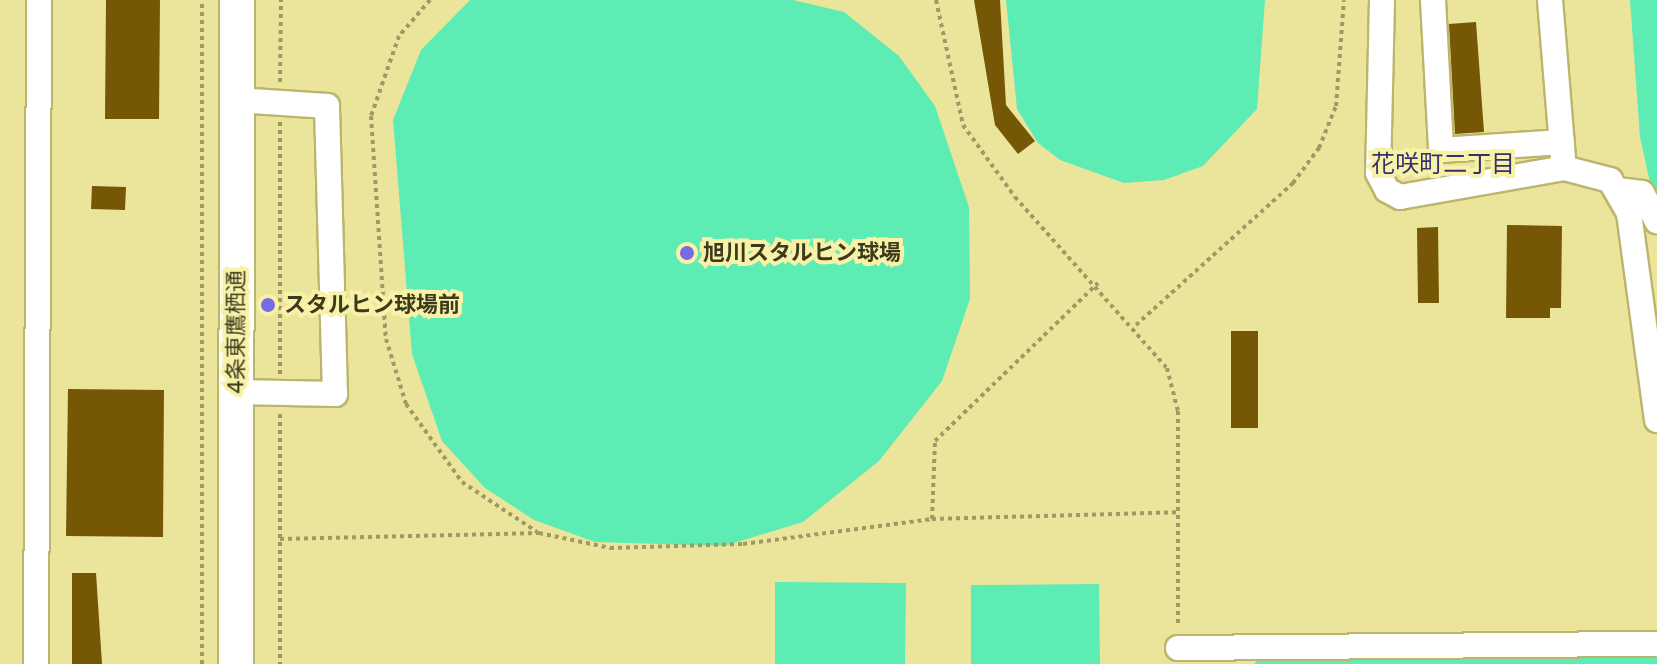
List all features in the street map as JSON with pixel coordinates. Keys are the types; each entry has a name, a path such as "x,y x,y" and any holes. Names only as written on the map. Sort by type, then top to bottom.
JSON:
{"highway":[{"name":"4条東鷹栖通","path":"236,664 237,0"}],"street":[{"path":"36,664 39,0"},
{"path":"1382,0 1378,173 1387,190 1400,197 1564,168 1600,173 1618,190 1629,213 1657,420"},
{"path":"1433,0 1441,150 1562,142"},
{"path":"1550,0 1564,168"},
{"path":"236,392 335,394 327,106 237,100"},
{"path":"1618,190 1642,193 1657,221"},
{"path":"1178,648 1657,644"}],"path":[{"path":"202,0 202,664"},
{"path":"280,92 281,0"},
{"path":"430,0 399,36 371,116 386,339 406,404 462,482 539,533"},
{"path":"936,0 963,125 1015,197 1136,325 1167,368 1178,411 1178,648"},
{"path":"1136,325 1293,183 1319,148 1336,106 1344,0"},
{"path":"280,107 280,383"},
{"path":"932,519 935,441 1098,283"},
{"path":"280,399 280,664"},
{"path":"280,539 539,533 610,548 743,544 932,519 1177,512"}],"green space":[{"name":"旭川スタルヒン球場","path":"470,0 793,0 844,12 899,56 935,106 969,207 970,299 942,381 879,461 803,522 724,546 595,542 534,520 485,488 442,441 412,354 393,120 421,50"},
{"path":"1006,0 1265,0 1257,109 1203,166 1164,180 1124,183 1060,160 1038,143 1017,109"},
{"path":"1630,0 1657,0 1657,214 1640,137"},
{"path":"775,582 906,583 905,664 775,664"},
{"path":"1099,584 1100,664 971,664 971,585"},
{"path":"1263,654 1657,658 1657,664 1254,664"}],"building":[{"path":"106,0 160,0 159,119 105,119"},
{"path":"974,0 1000,0 1006,105 1035,141 1018,154 995,125"},
{"path":"1476,22 1484,132 1455,134 1449,24"},
{"path":"92,186 126,187 125,210 91,209"},
{"path":"1507,225 1562,226 1561,308 1550,308 1550,318 1506,318"},
{"path":"1438,227 1439,303 1418,303 1417,228"},
{"path":"1231,331 1258,331 1258,428 1231,428"},
{"path":"68,389 164,390 163,537 66,536"},
{"path":"72,573 96,573 102,664 72,664"}],"place":[{"name":"旭川スタルヒン球場","path":"687,253"},
{"name":"スタルヒン球場前","path":"268,305"}],"district":[{"name":"花咲町二丁目","path":"1443,165"}]}
